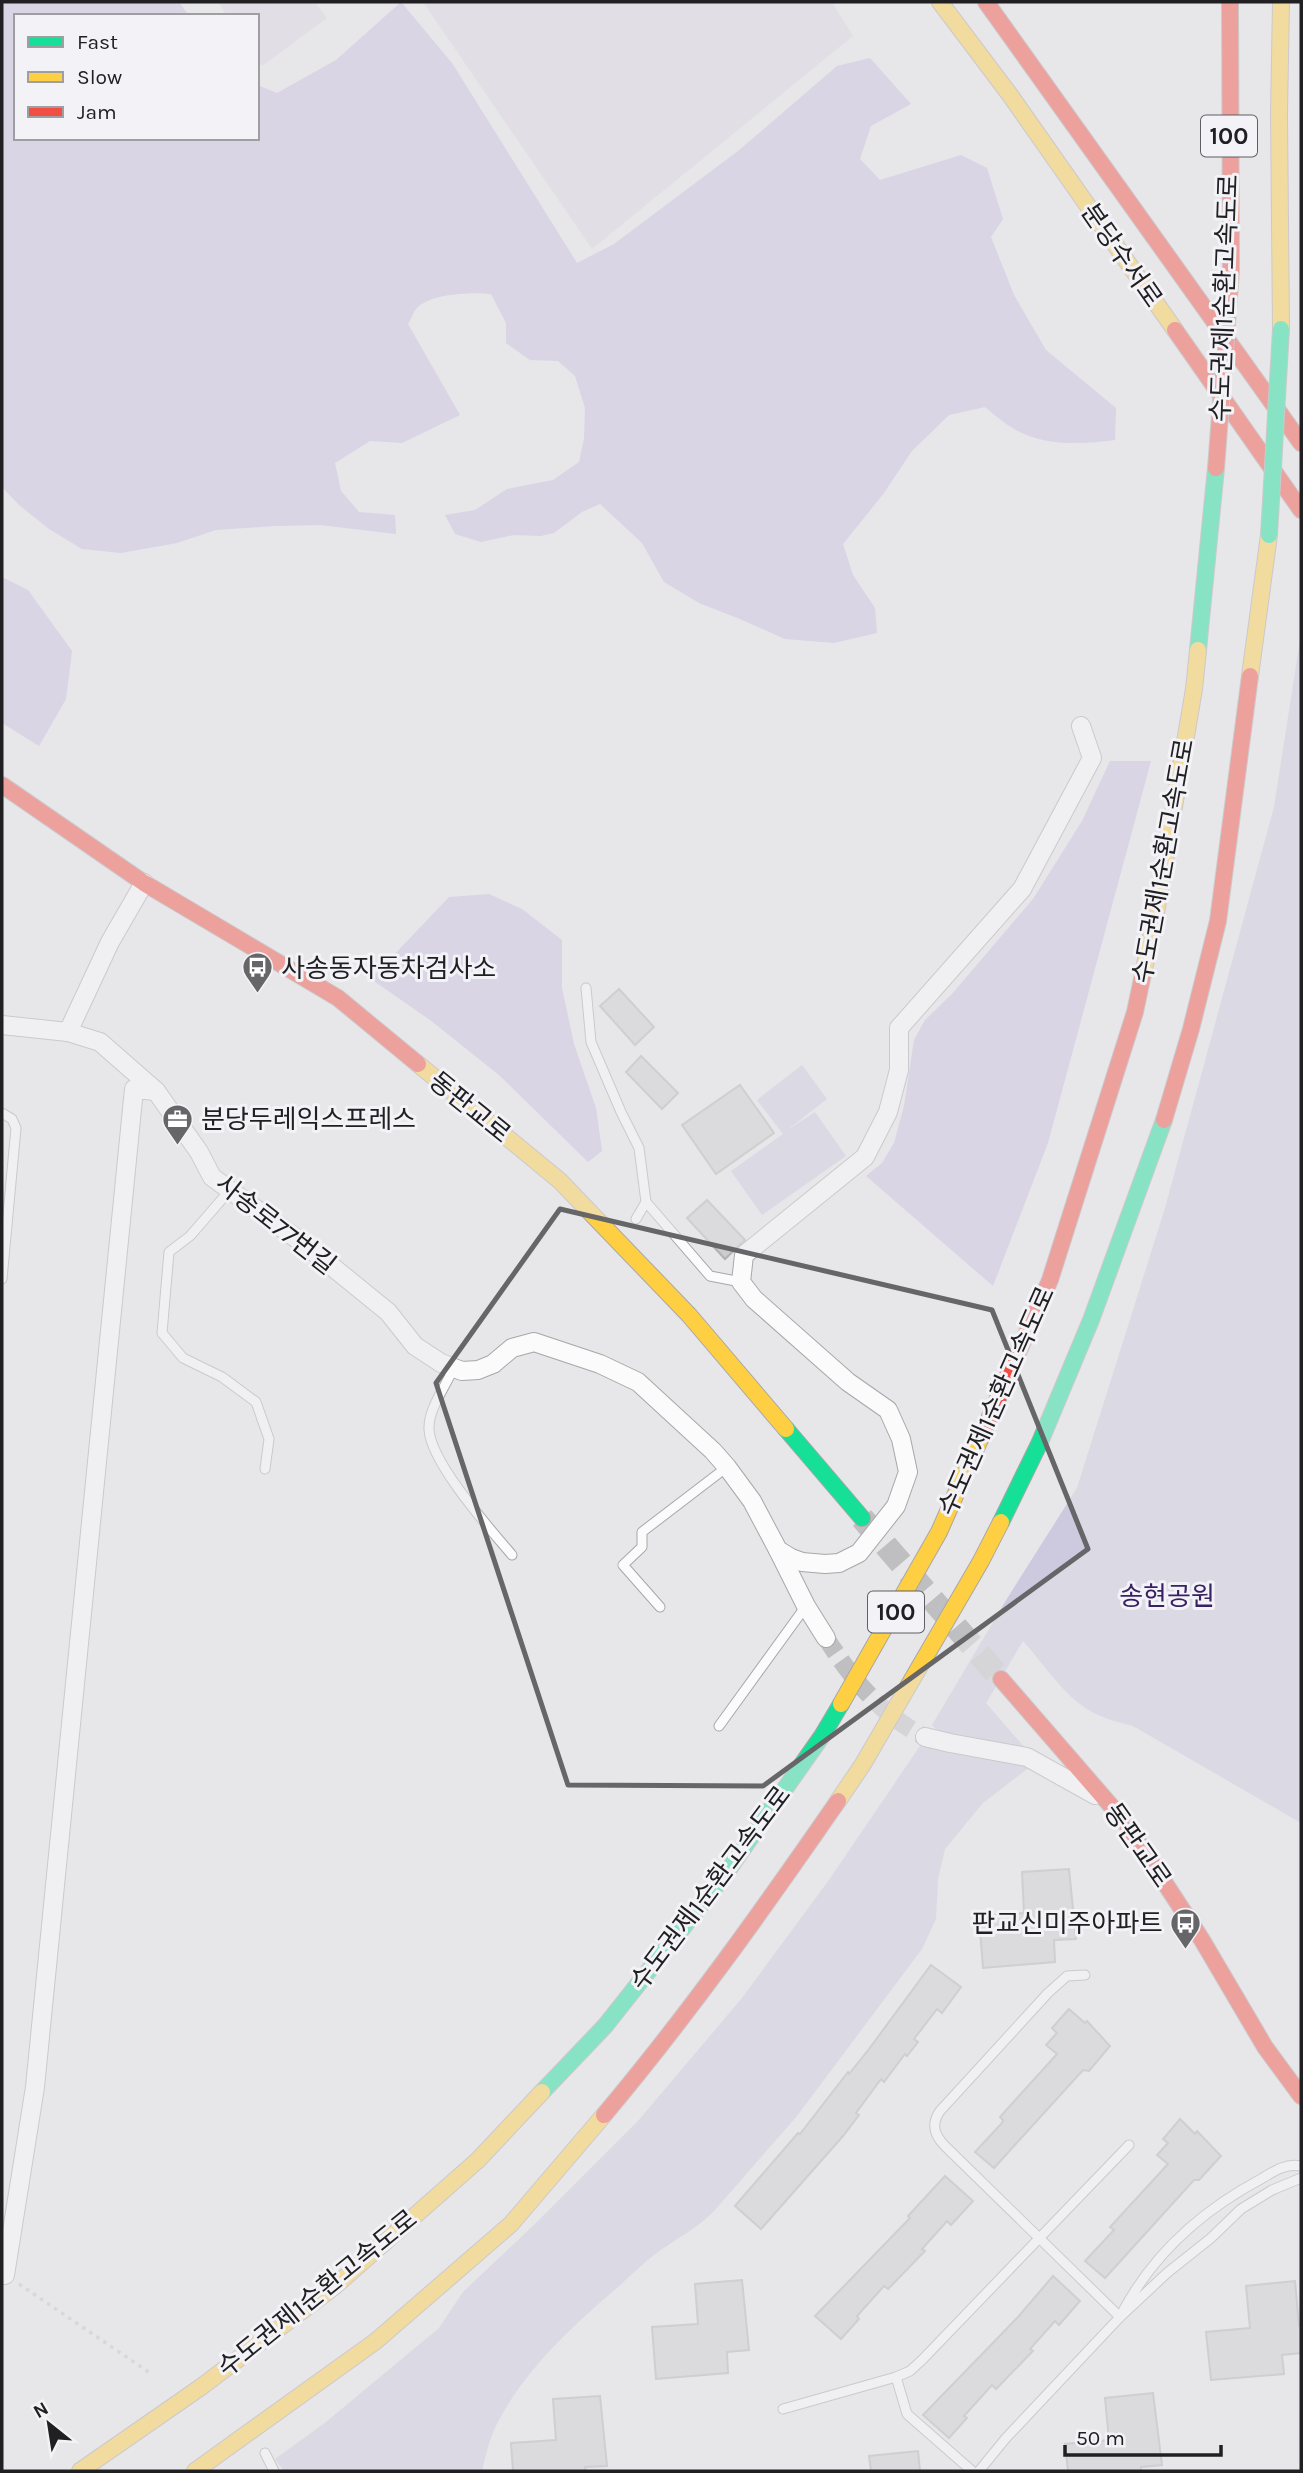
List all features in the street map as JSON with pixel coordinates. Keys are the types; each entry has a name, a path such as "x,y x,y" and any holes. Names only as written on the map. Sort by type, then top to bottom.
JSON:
{"main road":[{"name":"분당수서로","path":"940,2 1010,95 1301,510"},
{"name":"분당수서로","path":"986,2 1301,443"},
{"name":"수도권제1순환고속도로","path":"80,2471 201,2386 335,2286 478,2160 587,2046 723,1877 822,1736 939,1532 1050,1280 1135,1012 1156,913 1194,689 1216,468 1230,271 1230,2"},
{"name":"수도권제1순환고속도로","path":"195,2471 376,2342 511,2224 643,2068 759,1915 863,1765 981,1561 1040,1442 1091,1320 1166,1117 1218,921 1269,535 1281,329 1281,2"},
{"name":"동판교로","path":"2,785 144,883 338,998 560,1181 689,1315 862,1518"},
{"name":"동판교로","path":"1001,1679 1125,1822 1202,1940 1265,2047 1301,2096"}],"street":[{"path":"778,1550 797,1560 832,1564 853,1557 896,1506 908,1472 901,1439 888,1410 848,1382 754,1299 741,1282 744,1255 866,1157 888,1112 899,1070 899,1028 1022,889 1092,758 1081,726"},
{"path":"68,1032 110,942 144,883"},
{"name":"사송로77번길","path":"2,1025 68,1032 100,1042 156,1091 199,1152 212,1177 308,1247 388,1312 415,1346 453,1369"},
{"path":"5,2275 35,2087 134,1090 156,1091"},
{"path":"453,1369 468,1371 484,1368 512,1348 529,1342 579,1356 619,1371 638,1382 713,1451 752,1501 806,1606 826,1638"},
{"path":"925,1737 1033,1759 1088,1790 1125,1822"}],"lane":[{"path":"586,988 591,1042 639,1148 646,1202 710,1276 741,1282"},
{"path":"2,1113 12,1119 16,1128 2,1279"},
{"path":"230,1190 190,1236 169,1252 162,1333 183,1359 222,1377 256,1402 269,1439 265,1469"},
{"path":"636,1219 646,1202"},
{"path":"453,1369 432,1415 430,1435 461,1493 512,1555"},
{"path":"660,1606 623,1565 642,1547 642,1532 727,1467"},
{"path":"719,1726 806,1606"},
{"path":"1085,1975 1073,1974 1062,1979 940,2111 934,2121 936,2136 944,2146 1120,2317"},
{"path":"783,2409 896,2377 916,2367 1129,2145"},
{"path":"1120,2317 1144,2275 1200,2218 1246,2187 1285,2166 1301,2166"},
{"path":"979,2471 1006,2438 1120,2317 1241,2209 1272,2190 1301,2178"},
{"path":"896,2377 907,2414 972,2471"},
{"path":"265,2453 274,2471"}],"path":[{"path":"5,2275 150,2373"}],"highlighted area":[{"path":"560,1209 992,1310 1088,1549 763,1786 568,1785 436,1383"}],"shaded area":[{"path":"2,2 179,2 188,14 14,14 14,140 259,140 259,86 277,93 336,60 401,2 452,63 577,263 614,244 738,151 837,66 870,58 911,104 871,126 860,159 880,180 961,155 987,168 1003,219 991,237 1014,295 1046,350 1116,408 1115,440 1077,443 1052,442 1028,435 1012,428 985,407 949,415 912,451 884,493 843,544 853,575 875,608 877,633 834,643 785,639 699,603 664,582 642,543 600,504 582,512 554,533 541,536 514,535 481,542 455,534 445,515 475,510 507,489 553,480 579,462 584,439 585,408 575,376 558,361 530,360 506,343 506,323 491,294 451,295 431,300 416,309 408,324 460,415 402,443 370,441 335,463 341,491 359,512 395,515 396,534 320,525 276,526 216,530 177,543 121,553 82,549 49,529 2,487"},
{"path":"218,2 315,2 327,18 262,66 259,61 259,14 226,14"},
{"path":"423,2 832,2 853,36 592,249"},
{"path":"2,577 28,590 72,651 66,699 39,746 2,723"},
{"path":"1110,761 1151,761 1048,1143 993,1286 866,1176 882,1163 894,1143 904,1106 914,1040 925,1020 952,994 1033,899 1082,821"},
{"path":"489,894 522,909 562,940 562,988 574,1044 596,1108 602,1151 588,1162 499,1075 430,1020 371,979 449,897"}],"green space":[{"name":"송현공원","path":"1301,634 1301,1823 1133,1726 1087,1709 1061,1686 1023,1641 986,1703 1025,1748 940,1733 932,1725 1077,1488 1165,1208 1274,807"},
{"path":"802,1065 827,1099 786,1131 815,1112 846,1156 762,1215 731,1171 783,1134 757,1100"},
{"path":"922,1743 1031,1766 983,1803 945,1849 938,1879 936,1919 922,1949 797,2116 714,2211 642,2265 567,2333 537,2366 499,2420 482,2471 284,2471 275,2459 326,2422 439,2328 463,2292 638,2121 742,1998 829,1880"}],"building":[{"path":"619,989 654,1027 635,1045 600,1006"},
{"path":"641,1056 678,1093 662,1109 626,1072"},
{"path":"740,1085 774,1133 716,1174 682,1125"},
{"path":"707,1200 745,1240 725,1259 687,1218"},
{"path":"1069,1869 1076,1939 1054,1940 1055,1962 983,1968 979,1916 1024,1913 1022,1872"},
{"path":"931,1965 961,1987 942,2013 937,2009 914,2039 918,2042 907,2056 905,2054 884,2082 881,2079 843,2136 761,2229 735,2206 798,2133 800,2134 848,2072 849,2074"},
{"path":"1069,2009 1085,2023 1087,2021 1110,2046 1089,2071 1083,2070 994,2168 975,2152 1002,2123 1000,2117 1057,2054 1046,2045 1057,2033 1052,2028"},
{"path":"1180,2119 1195,2134 1197,2131 1221,2156 1199,2180 1194,2180 1105,2278 1085,2261 1114,2230 1110,2227 1168,2164 1157,2155 1168,2143 1163,2139"},
{"path":"945,2176 973,2201 951,2225 947,2221 922,2249 925,2251 888,2289 884,2286 841,2339 815,2316 910,2218 908,2216"},
{"path":"1053,2276 1080,2301 1059,2325 1055,2321 1030,2349 1033,2351 996,2389 992,2385 964,2416 967,2418 949,2438 923,2415 1018,2317"},
{"path":"742,2280 749,2350 727,2352 728,2373 656,2379 652,2327 698,2324 695,2284"},
{"path":"1295,2281 1301,2326 1301,2353 1282,2355 1284,2374 1211,2380 1206,2332 1250,2328 1246,2286"},
{"path":"1153,2393 1162,2465 1141,2467 1141,2471 1068,2471 1065,2444 1109,2440 1105,2398"},
{"path":"600,2396 607,2466 585,2467 586,2471 513,2471 511,2443 556,2440 553,2399"},
{"path":"918,2451 920,2471 871,2471 869,2456"}],"tunnel":[{"path":"862,1518 1001,1679"},
{"path":"826,1638 846,1668 869,1695 895,1718 925,1737"}],"traffic: fast":[{"path":"1269,535 1281,329"},
{"path":"1198,650 1216,468"},
{"path":"1001,1522 1040,1442 1091,1320 1164,1120"},
{"path":"786,1429 862,1518"},
{"path":"542,2092 605,2026 723,1877 822,1736 841,1704"}],"traffic: slow":[{"path":"940,2 1010,95 1175,330"},
{"path":"1281,2 1281,329"},
{"path":"1250,676 1269,535"},
{"path":"1143,974 1156,913 1194,689 1198,650"},
{"path":"418,1064 560,1181 689,1315 786,1429"},
{"path":"841,1704 939,1532 985,1428"},
{"path":"838,1801 863,1764 1001,1522"},
{"path":"80,2471 201,2387 335,2286 478,2160 542,2092"},
{"path":"195,2471 376,2341 511,2224 604,2115"}],"traffic: jam":[{"path":"986,2 1301,443"},
{"path":"1230,2 1231,271"},
{"path":"1216,468 1231,271"},
{"path":"1175,330 1301,510"},
{"path":"1164,1120 1191,1029 1218,921 1250,676"},
{"path":"2,785 144,883 338,998 418,1064"},
{"path":"985,1428 1050,1280 1135,1012 1143,974"},
{"path":"1001,1679 1125,1822 1202,1940 1265,2047 1301,2096"},
{"path":"604,2115 725,1961 838,1801"}],"place":[{"name":"사송동자동차검사소","path":"258,995"},
{"name":"분당두레익스프레스","path":"178,1146"},
{"name":"판교신미주아파트","path":"1186,1950"}]}
